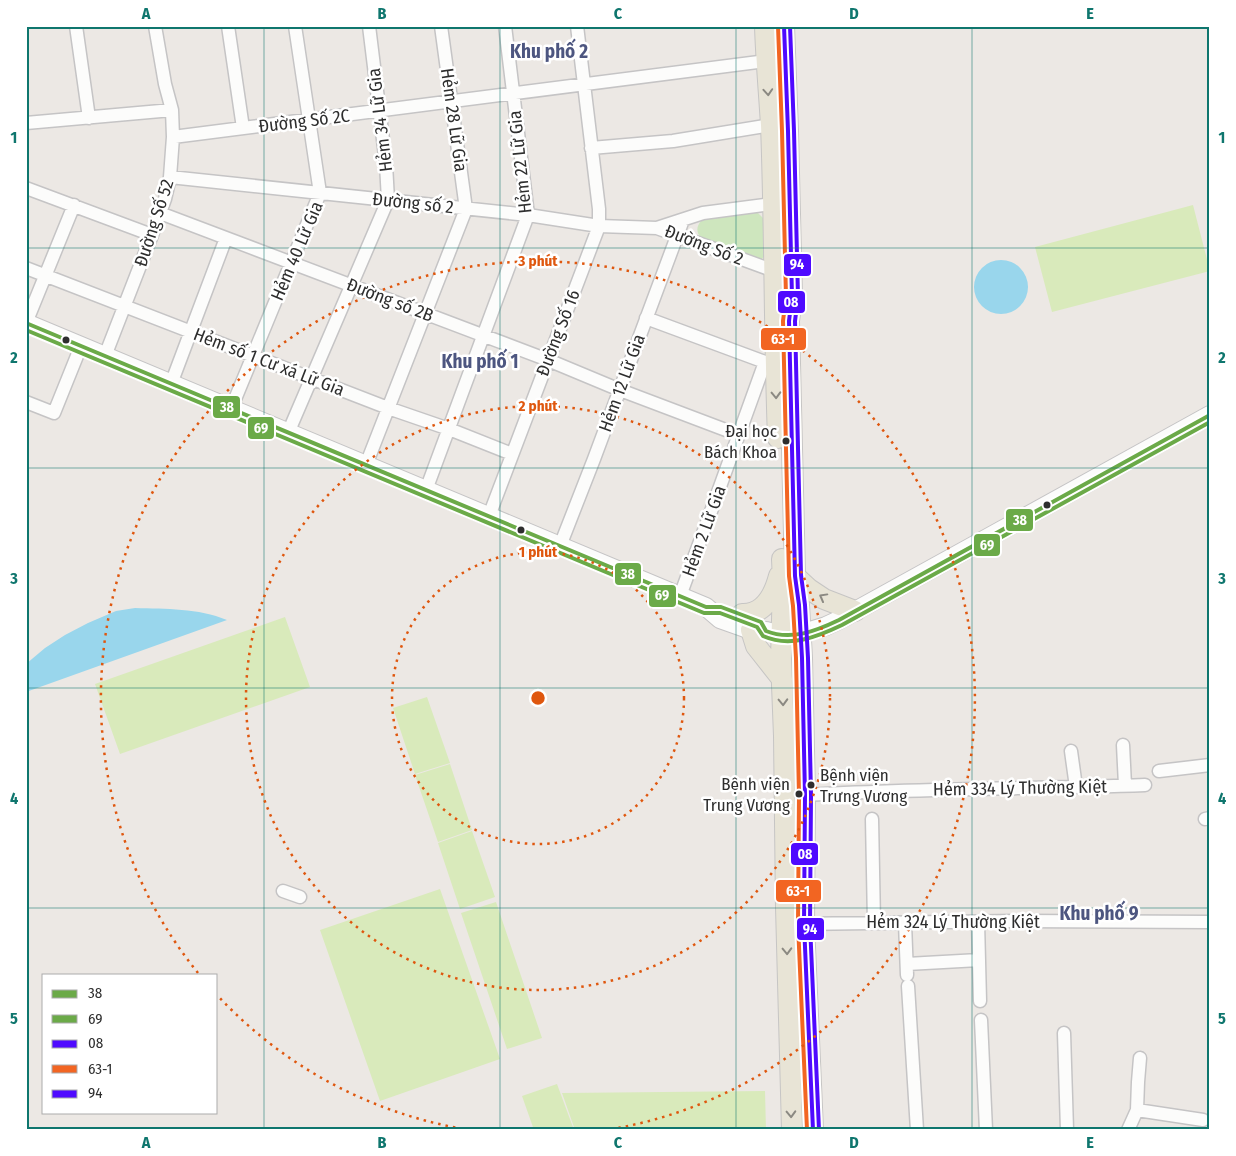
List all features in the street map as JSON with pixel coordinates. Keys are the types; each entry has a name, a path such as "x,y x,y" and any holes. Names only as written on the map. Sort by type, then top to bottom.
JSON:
{"main road":[{"path":"765,26 771,125 781,202 783,274 770,362 789,569 799,605 768,629 756,646 782,679"},
{"path":"781,202 788,131 784,26"},
{"path":"783,274 792,297 789,321 789,569 768,602 759,610 746,614 768,629 782,679 795,924 812,1130"},
{"path":"26,323 706,607 720,619 768,629 826,626 1210,415"},
{"path":"789,569 809,589 824,599 855,611"},
{"path":"768,629 805,795 795,924 792,1130"}],"street":[{"path":"76,26 89,118"},
{"name":"Đường Số 52","path":"105,356 160,213 170,177 174,137 172,110 165,84 155,26"},
{"path":"228,26 243,128"},
{"name":"Hẻm 40 Lữ Gia","path":"231,409 320,193 295,26"},
{"name":"Hẻm 34 Lữ Gia","path":"288,432 388,200 380,111 368,26"},
{"name":"Hẻm 28 Lữ Gia","path":"366,465 466,209 441,26"},
{"name":"Hẻm 22 Lữ Gia","path":"426,490 528,215 505,26"},
{"name":"Đường Số 16","path":"488,516 599,226 599,209 577,26"},
{"name":"Đường Số 2C","path":"174,137 766,61"},
{"path":"26,123 172,110"},
{"path":"591,148 673,141 771,125"},
{"name":"Đường số 2","path":"170,177 528,215 599,226 657,228"},
{"path":"26,188 152,235"},
{"name":"Đường Số 2","path":"657,228 703,213 781,202"},
{"path":"26,323 74,205"},
{"name":"Đường số 2B","path":"160,213 548,360 620,390 739,435"},
{"name":"Hẻm 12 Lữ Gia","path":"560,546 683,220"},
{"name":"Đường Số 2","path":"657,228 783,274"},
{"path":"171,384 226,238"},
{"name":"Hẻm số 1 Cư xá Lữ Gia","path":"26,268 512,454"},
{"path":"646,318 770,362"},
{"path":"26,402 54,413 81,346"},
{"name":"Hẻm 2 Lữ Gia","path":"680,596 739,435 770,362"},
{"path":"1123,745 1125,785"},
{"path":"1072,751 1076,787"},
{"path":"1159,771 1210,765"},
{"name":"Hẻm 334 Lý Thường Kiệt","path":"805,795 870,791 1145,785"},
{"path":"872,818 874,923"},
{"path":"283,890 300,897"},
{"path":"905,922 917,1130"},
{"path":"978,922 980,1001"},
{"name":"Hẻm 324 Lý Thường Kiệt","path":"795,924 1210,922"},
{"path":"907,975 979,960"},
{"path":"981,1020 986,1130"},
{"path":"1064,1033 1067,1130"},
{"path":"1128,1130 1138,1110 1140,1058"},
{"path":"1138,1110 1203,1120"}],"green space":[{"path":"1193,205 1210,271 1052,312 1035,247"},
{"path":"757,212 764,219 765,255 762,259 701,238 698,234 697,229 702,220"},
{"path":"285,617 310,687 120,754 95,684"},
{"path":"427,697 450,763 415,774 393,708"},
{"path":"450,764 472,830 438,842 415,775"},
{"path":"472,831 495,897 460,909 438,843"},
{"path":"440,889 500,1059 380,1101 320,930"},
{"path":"496,902 542,1038 507,1049 461,913"},
{"path":"557,1084 574,1130 534,1130 522,1096"},
{"path":"765,1091 766,1130 575,1130 562,1093"}],"water":[{"path":"1001,260 1011,262 1020,268 1026,277 1028,287 1026,297 1020,306 1011,312 1001,314 991,312 982,306 976,297 974,287 976,277 982,268 991,262"},
{"path":"135,608 193,611 227,620 26,692 26,664 45,648 88,623 116,611"}],"transit line":[{"name":"63-1","path":"778,26 786,297 783,321 789,576 796,658 799,795 798,924 807,1130"},
{"name":"08","path":"784,26 792,297 789,321 795,576 799,605 802,658 805,795 804,924 813,1130"},
{"name":"94","path":"790,26 798,297 795,321 801,575 808,658 811,795 810,924 819,1130"},
{"name":"38","path":"26,323 706,607 721,607 761,622 766,631 785,635 812,631 839,620 1210,415"},
{"name":"69","path":"26,330 704,613 720,613 757,627 763,636 783,641 803,640 842,625 1210,422"}],"place":[{"name":"Đại học Bách Khoa","path":"786,441"},
{"name":"Bệnh viện Trưng Vương","path":"811,785"},
{"name":"Bệnh viện Trung Vương","path":"799,794"}],"district":[{"name":"Khu phố 2","path":"549,51"},
{"name":"Khu phố 1","path":"480,361"},
{"name":"Khu phố 9","path":"1099,913"}]}
